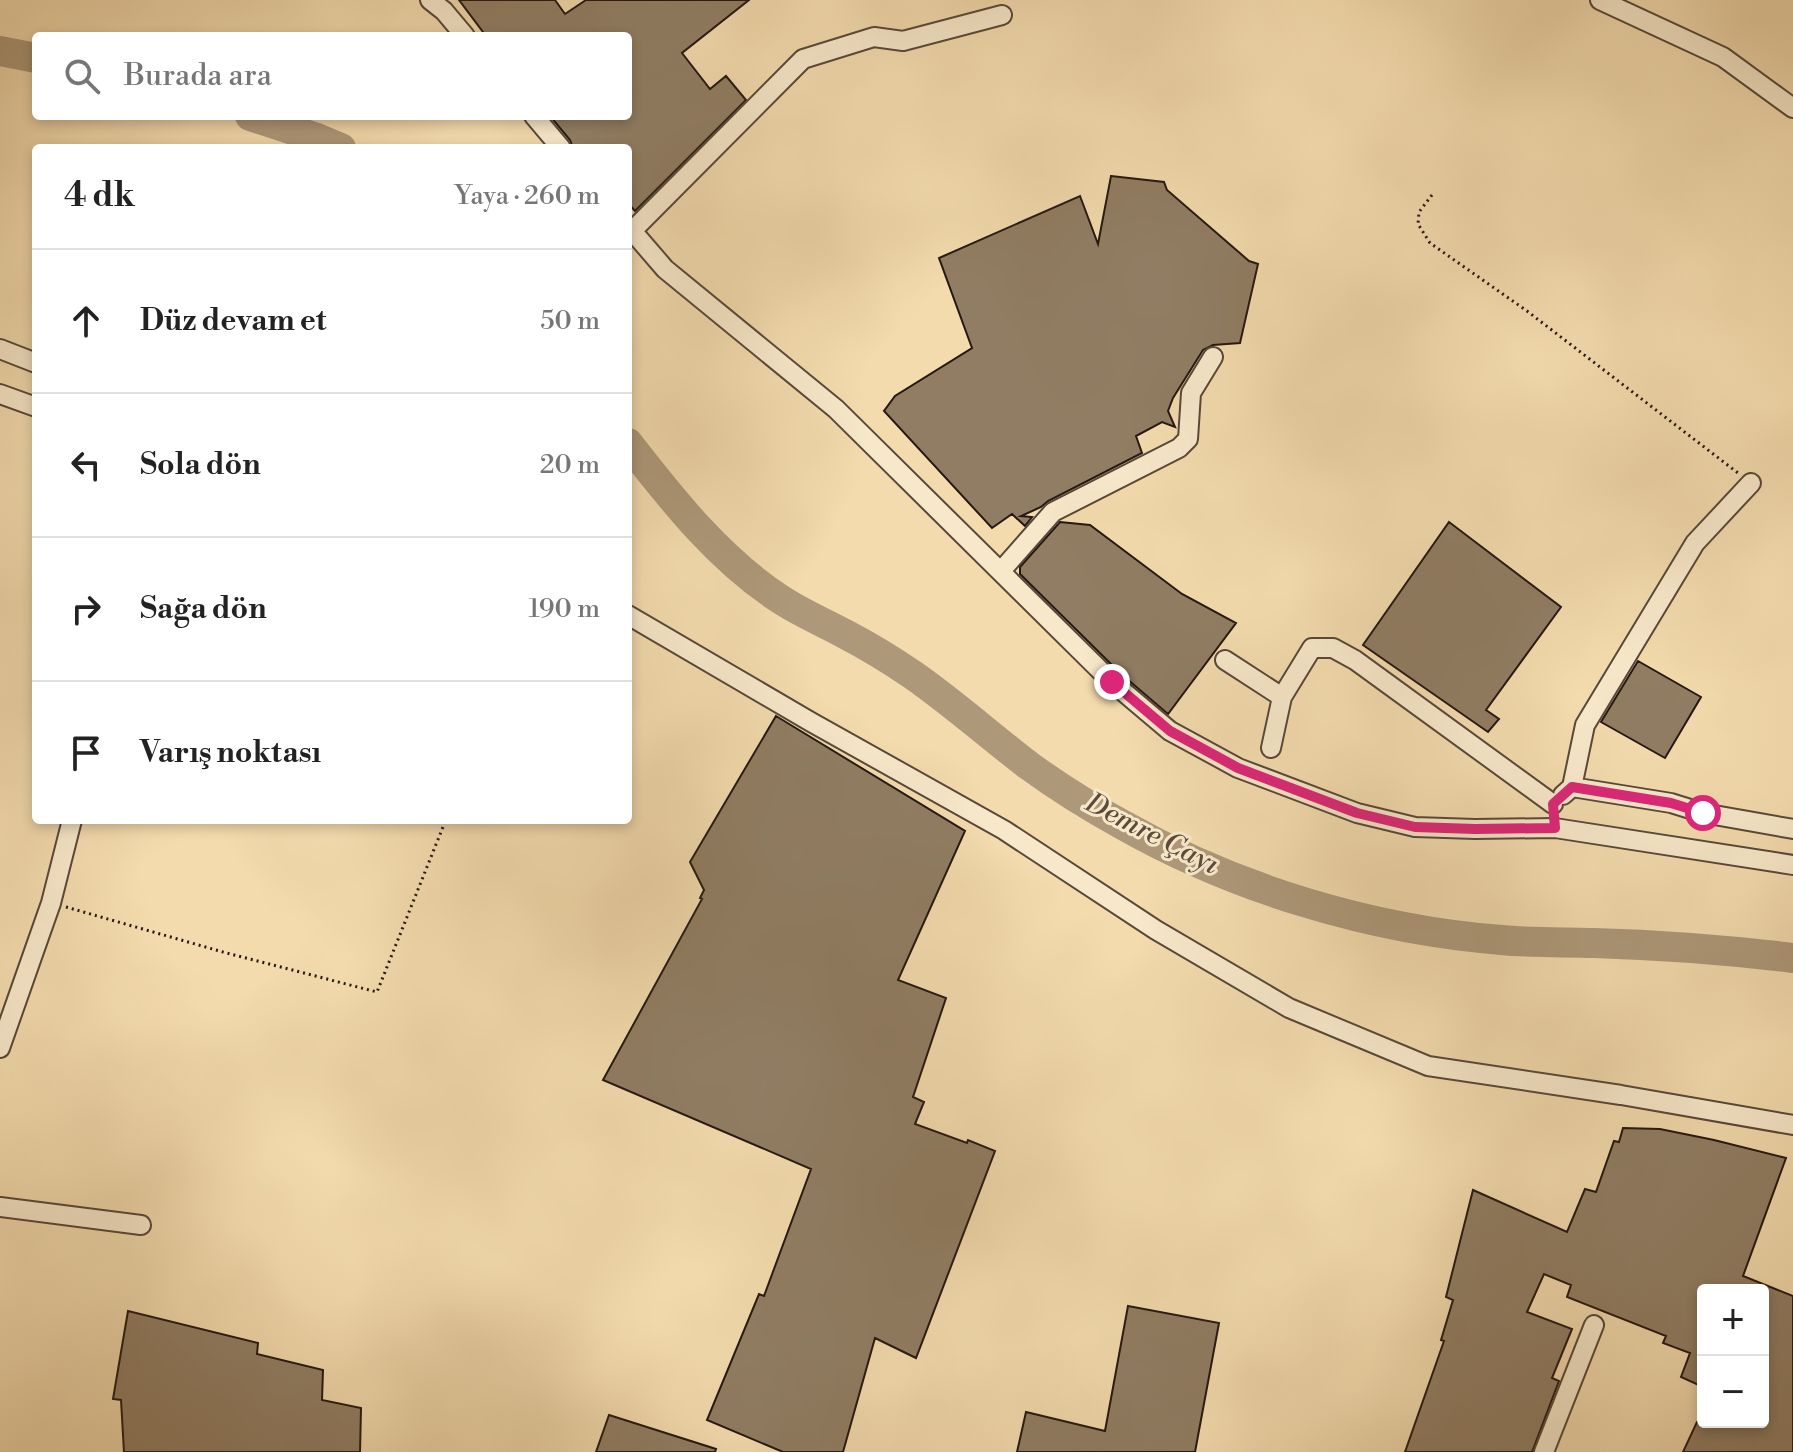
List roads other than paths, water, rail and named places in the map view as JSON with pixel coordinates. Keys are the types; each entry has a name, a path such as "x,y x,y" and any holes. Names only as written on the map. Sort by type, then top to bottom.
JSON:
{"street":[{"path":"430,0 462,32"},
{"path":"1600,0 1723,57 1793,108"},
{"path":"632,226 803,59 874,37 903,41 1002,15"},
{"path":"537,120 558,144"},
{"path":"632,230 665,269 836,409 1112,682 1170,731 1238,768 1357,813 1415,827 1555,828 1793,865"},
{"path":"0,349 32,361"},
{"path":"1001,571 1053,512 1179,448 1188,439 1191,393 1213,357"},
{"path":"0,394 32,406"},
{"path":"1553,804 1572,787 1585,725 1695,543 1751,483"},
{"path":"632,617 1004,830 1156,930 1289,1008 1428,1066 1793,1125"},
{"path":"1271,748 1282,697 1312,648 1333,648 1355,660 1553,804 1555,828"},
{"path":"1225,660 1282,697"},
{"path":"1572,787 1671,803 1703,813 1793,829"},
{"path":"0,1048 51,903 71,824"},
{"path":"0,1207 141,1225"},
{"path":"1544,1452 1594,1325"}],"waterway":[{"name":"Demre Çayı","path":"0,51 32,57"},
{"name":"Demre Çayı","path":"262,120 331,144"},
{"name":"Demre Çayı","path":"632,448 698,528 758,583 788,604 862,643 913,675 1028,765 1074,796 1166,848 1212,869 1306,903 1404,927 1453,935 1525,942 1719,950 1793,958"}]}
